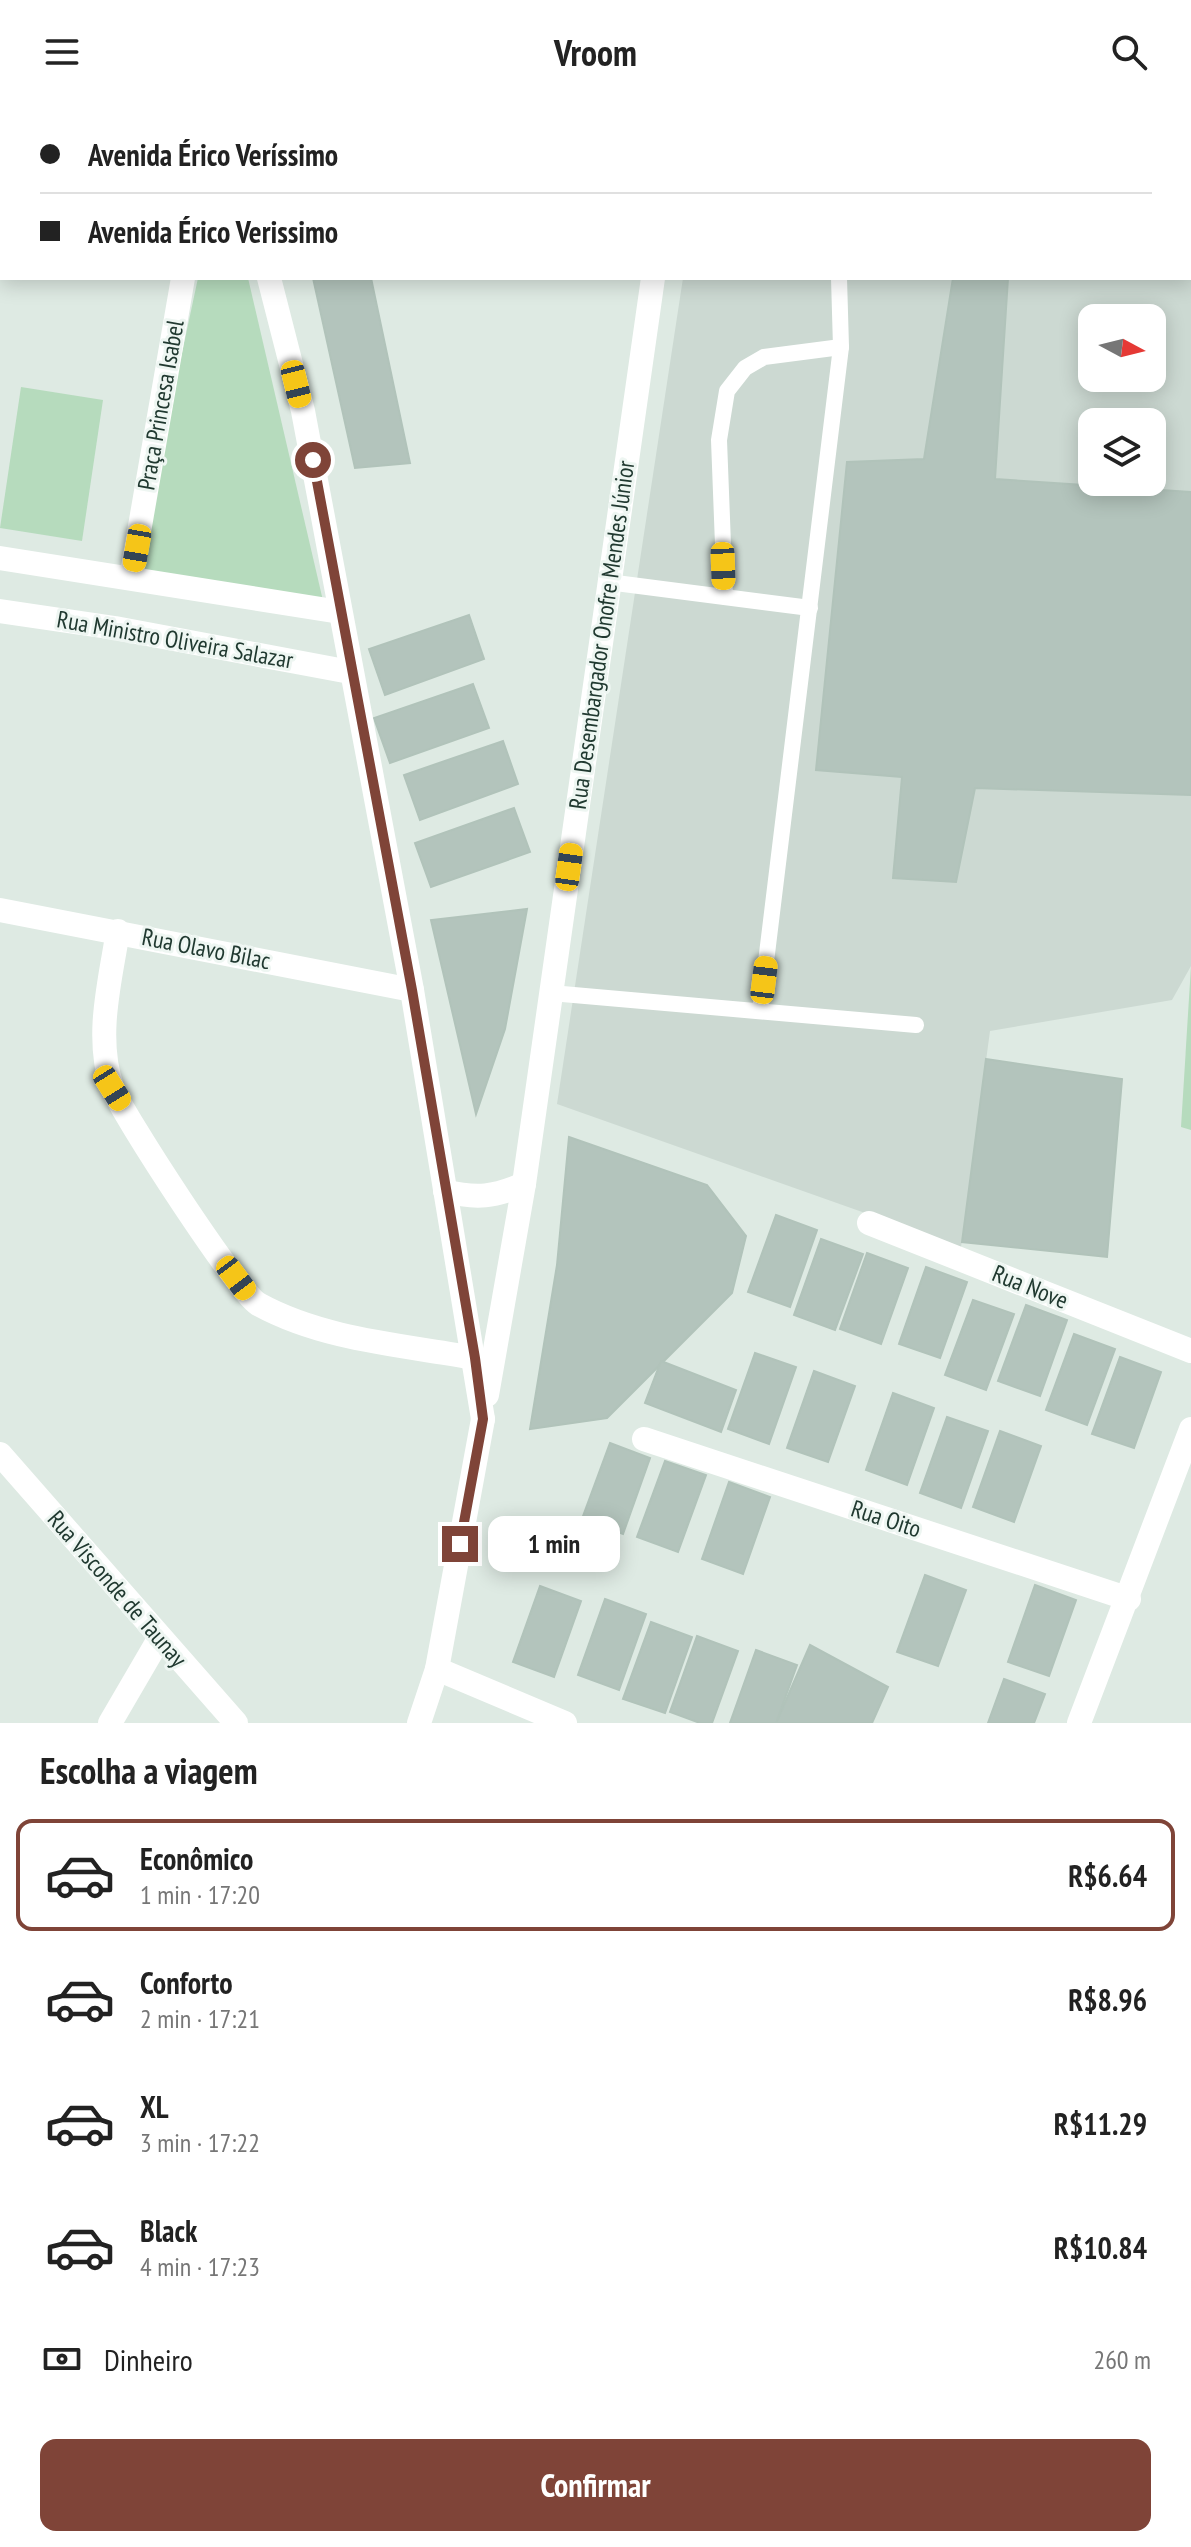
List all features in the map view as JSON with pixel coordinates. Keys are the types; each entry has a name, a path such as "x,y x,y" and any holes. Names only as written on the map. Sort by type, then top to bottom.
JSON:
{"street":[{"name":"Praça Princesa Isabel","path":"131,578 183,280"},
{"path":"270,280 303,411 412,990 483,1419"},
{"name":"Rua Desembargador Onofre Mendes Júnior","path":"419,1723 437,1669 524,1184 653,280"},
{"path":"0,558 340,612"},
{"name":"Rua Ministro Oliveira Salazar","path":"0,611 115,628 350,672"},
{"name":"Rua Olavo Bilac","path":"0,910 412,990"},
{"path":"118,931 103,1024 112,1088 199,1228 254,1302 316,1329 475,1358"},
{"path":"445,1191 471,1198 499,1195 524,1184"},
{"name":"Rua Nove","path":"869,1223 1191,1351"},
{"path":"1079,1723 1129,1599 1191,1429"},
{"name":"Rua Oito","path":"644,1439 1129,1599"},
{"name":"Rua Visconde de Taunay","path":"0,1454 159,1639 236,1723"},
{"path":"110,1723 159,1639"},
{"path":"437,1669 565,1723"}],"lane":[{"path":"760,1011 841,347 839,280"},
{"path":"725,597 719,440 727,391 745,368 764,357 841,347"},
{"path":"608,582 810,608"},
{"path":"551,993 916,1025"}],"shaded area":[{"path":"683,280 1191,280 1191,966 1172,1000 990,1031 961,1247 557,1104"}],"green space":[{"path":"198,280 248,280 324,605 135,573"},
{"path":"21,387 103,400 82,541 0,528"},
{"path":"1191,966 1191,1130 1181,1127"}],"building":[{"path":"313,280 371,280 410,463 355,468"},
{"path":"953,280 1008,280 995,479 1078,485 1078,496 1166,496 1166,490 1191,492 1191,795 975,788 956,882 893,878 902,777 816,770 847,462 924,459"},
{"path":"469,615 484,659 385,695 369,649"},
{"path":"473,684 489,728 390,763 374,718"},
{"path":"503,741 518,784 420,820 404,775"},
{"path":"514,808 530,852 431,887 415,843"},
{"path":"527,909 505,1029 476,1114 431,920"},
{"path":"986,1059 1122,1079 1107,1257 962,1242"},
{"path":"569,1137 707,1185 746,1236 732,1293 607,1418 530,1429 557,1265"},
{"path":"776,1215 817,1230 790,1307 748,1292"},
{"path":"821,1239 863,1254 835,1330 794,1315"},
{"path":"867,1253 908,1268 881,1344 840,1329"},
{"path":"926,1267 967,1282 940,1358 899,1344"},
{"path":"973,1300 1014,1314 986,1390 945,1375"},
{"path":"1026,1305 1067,1320 1040,1396 998,1381"},
{"path":"1074,1334 1115,1349 1087,1425 1046,1410"},
{"path":"755,1353 796,1367 769,1444 728,1429"},
{"path":"1120,1357 1161,1372 1134,1448 1092,1434"},
{"path":"661,1361 736,1390 721,1432 645,1403"},
{"path":"814,1371 855,1386 828,1462 787,1448"},
{"path":"893,1393 934,1408 907,1485 866,1470"},
{"path":"947,1417 988,1431 961,1508 920,1493"},
{"path":"1000,1431 1041,1446 1014,1522 973,1507"},
{"path":"610,1443 650,1458 623,1534 582,1519"},
{"path":"665,1461 706,1475 678,1552 637,1537"},
{"path":"729,1482 770,1497 743,1574 702,1559"},
{"path":"925,1575 966,1590 938,1666 897,1652"},
{"path":"1035,1585 1076,1600 1049,1676 1008,1662"},
{"path":"540,1586 581,1601 554,1677 513,1662"},
{"path":"605,1599 646,1614 619,1690 578,1675"},
{"path":"651,1622 692,1637 665,1713 623,1699"},
{"path":"697,1636 738,1651 712,1723 700,1723 670,1712"},
{"path":"810,1645 888,1687 872,1723 776,1723"},
{"path":"756,1650 797,1665 776,1723 730,1723"},
{"path":"1004,1679 1045,1694 1034,1723 988,1723"}],"route":[{"path":"313,460 350,672 412,990 475,1358 483,1419 460,1544"}]}
